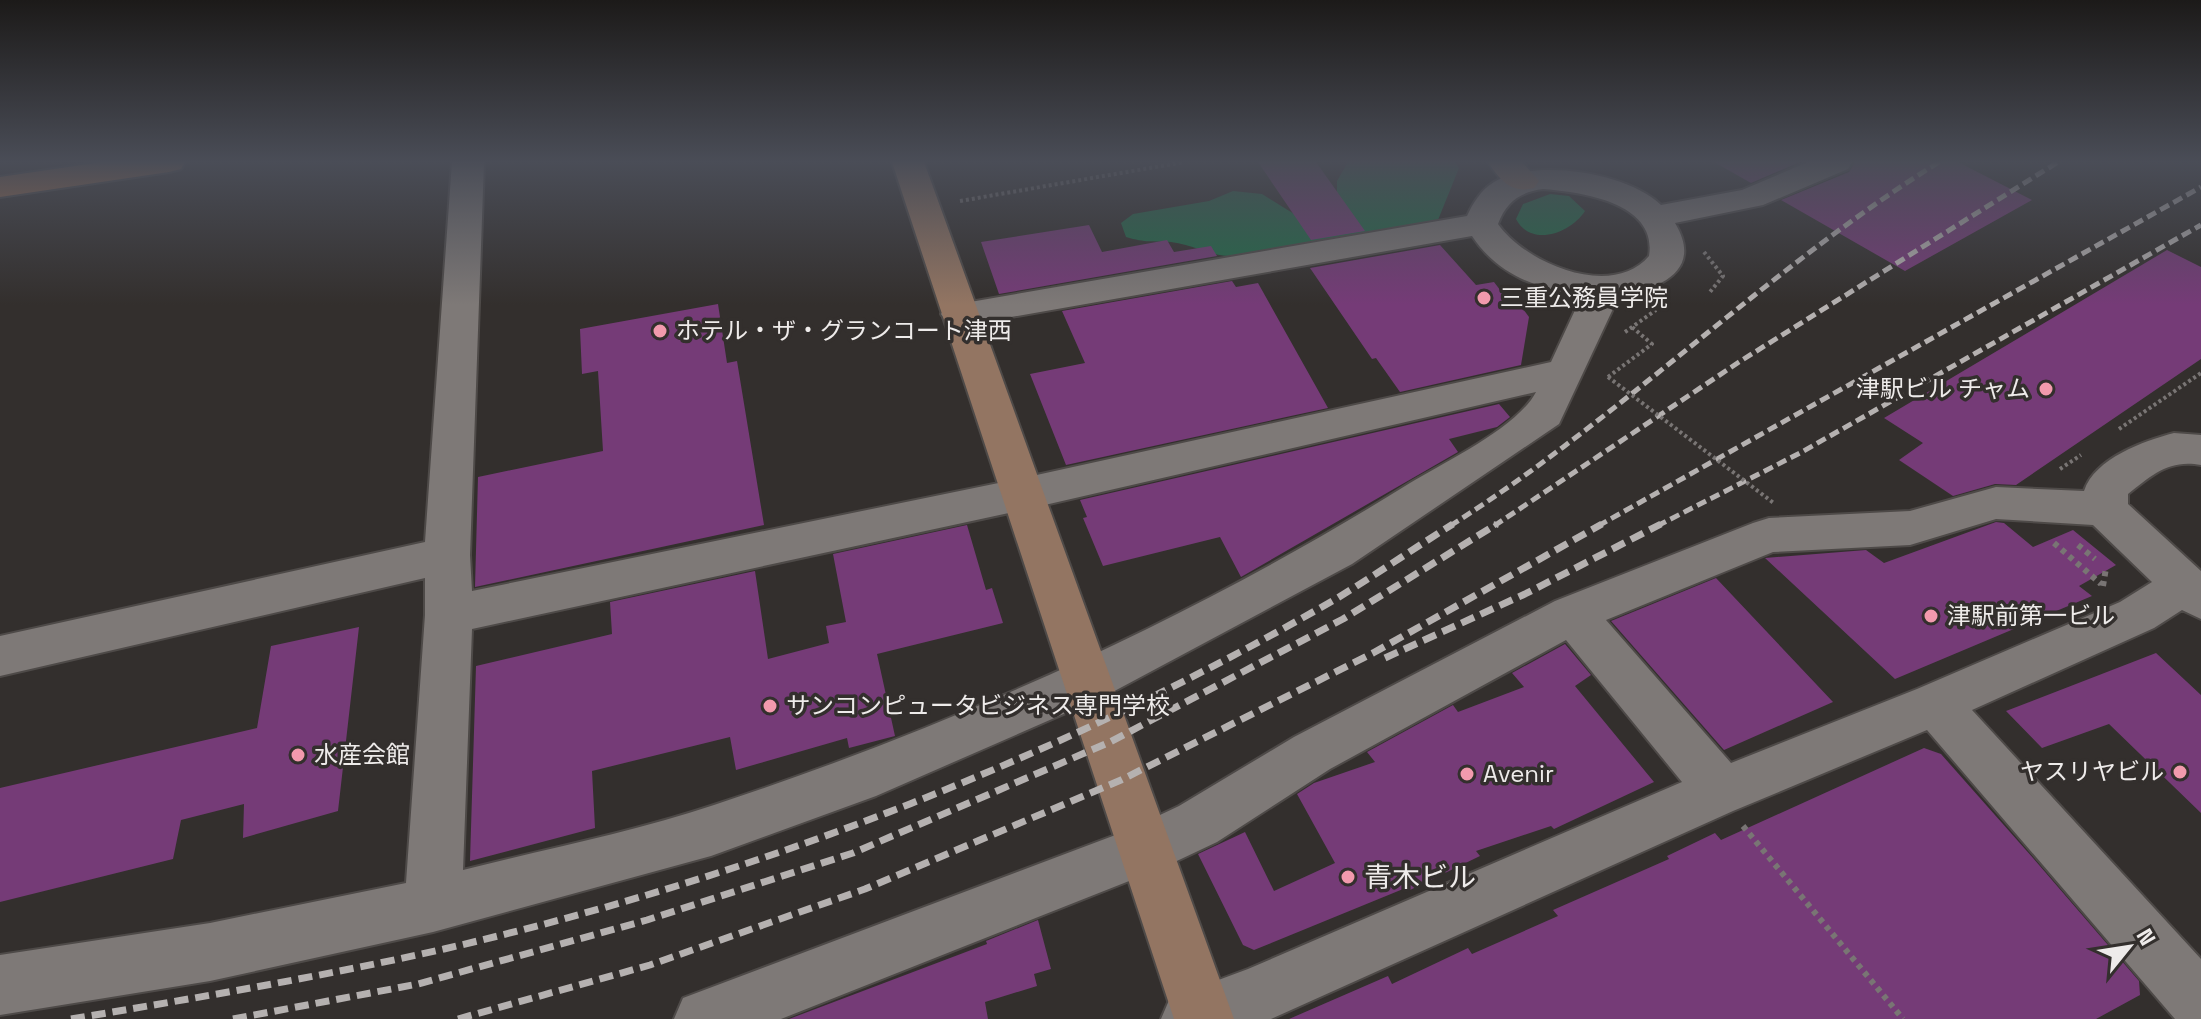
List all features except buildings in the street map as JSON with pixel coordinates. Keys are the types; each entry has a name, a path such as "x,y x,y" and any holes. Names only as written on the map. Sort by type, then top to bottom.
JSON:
{"street":[{"path":"433,905 449,615 447,555 465,210"},
{"path":"704,1019 1143,850 1198,824 1312,753 1572,614 1769,535 1910,528 1996,503 2064,504 2106,510 2193,592 1935,704 1719,792 1199,1018 1143,850 1089,680 924,210"},
{"path":"1485,210 1481,224 1494,244 1513,261 1540,275 1572,284 1605,286 1632,282 1653,272 1666,259 1668,242 1653,217 1642,210"},
{"path":"1653,217 1691,210"},
{"path":"960,314 1481,224"},
{"path":"0,985 210,952 433,905 711,831 857,779 1089,680 1336,552 1506,443 1545,414 1605,286"},
{"path":"449,615 1023,494 1566,372"},
{"path":"2106,510 2106,488 2157,451 2185,446 2201,450"},
{"path":"0,656 447,555"},
{"path":"1572,614 1719,792"},
{"path":"1935,704 2201,1004 2178,1019"}],"path":[{"path":"1698,259 1711,241"},
{"path":"1704,252 1723,276 1710,292"},
{"path":"1616,338 1659,307"},
{"path":"1632,327 1652,344 1608,377 1775,504"},
{"path":"2075,543 2108,570"},
{"path":"1719,792 1903,1019"}],"green space":[{"path":"1159,210 1287,210 1299,217 1323,210 1442,210 1438,220 1228,256 1178,243 1126,237 1121,223 1133,214"},
{"path":"1520,210 1585,211 1570,226 1551,234 1531,233 1516,219"}],"railway":[{"path":"1452,525 1575,438 1867,210"},
{"path":"1497,524 1739,362 1982,210"},
{"path":"1598,526 2161,210"},
{"path":"1657,526 1800,453 2201,225"},
{"path":"233,1019 418,984 647,920 853,853 1110,742 1343,619 1497,524"},
{"path":"458,1019 650,965 865,889 1121,780 1373,653 1602,524"},
{"path":"1385,658 1525,594 1661,524"},
{"path":"71,1019 304,978 444,949 560,920 789,849 902,807 1122,711 1229,658 1334,600 1452,525"}],"place":[{"name":"三重公務員学院","path":"1484,298"},
{"name":"ホテル・ザ・グランコート津西","path":"660,331"},
{"name":"津駅ビル チャム","path":"2046,389"},
{"name":"津駅前第一ビル","path":"1931,616"},
{"name":"サンコンピュータビジネス専門学校","path":"770,706"},
{"name":"水産会館","path":"298,755"},
{"name":"ヤスリヤビル","path":"2180,772"},
{"name":"Avenir","path":"1467,774"},
{"name":"青木ビル","path":"1348,877"}]}
